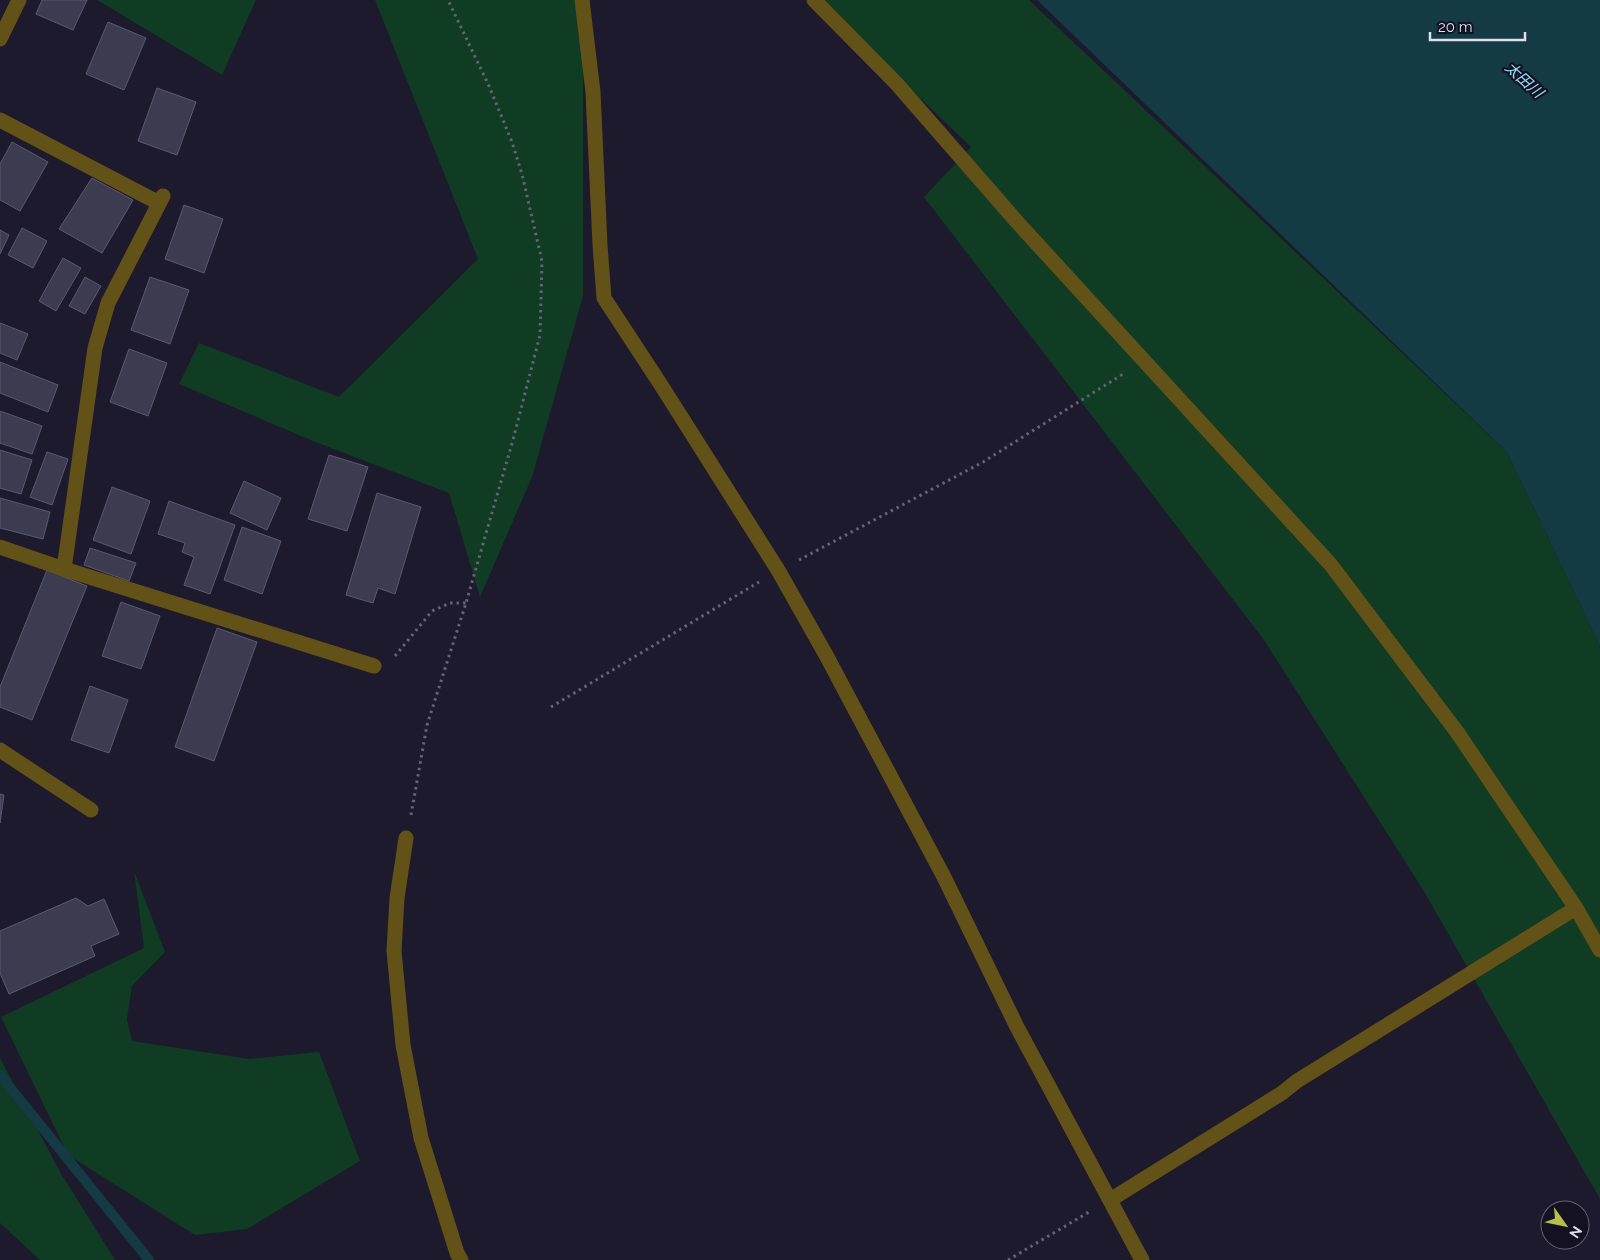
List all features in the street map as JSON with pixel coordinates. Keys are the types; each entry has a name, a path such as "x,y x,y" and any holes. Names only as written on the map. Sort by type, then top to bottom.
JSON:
{"street":[{"path":"0,39 19,0"},
{"path":"582,0 593,92 604,298 778,570 826,655 944,877 1017,1027 1142,1260"},
{"path":"814,0 896,83 1018,223 1331,565 1456,732 1576,908 1600,950"},
{"path":"0,120 161,200 108,304 95,348 64,569"},
{"path":"0,547 64,569 374,666"},
{"path":"0,750 92,810"},
{"path":"406,838 397,898 394,951 403,1045 421,1138 461,1260"},
{"path":"1110,1200 1282,1093 1297,1081 1576,908"}],"path":[{"path":"406,838 427,726 466,603 513,440 540,335 542,261 522,174 512,142 489,86 448,0"},
{"path":"551,707 778,570 983,462 1144,361"},
{"path":"374,666 386,666 432,611 450,603 466,603"},
{"path":"1008,1260 1110,1200"}],"green space":[{"path":"97,0 256,0 222,75"},
{"path":"375,0 582,0 583,4 583,296 532,477 480,597 449,493 313,441 179,384 199,343 339,397 478,259"},
{"path":"818,0 1029,0 1507,452 1600,646 1600,1199 1422,888 1264,640 924,197 971,147"},
{"path":"134,871 165,952 132,986 127,1019 132,1041 249,1059 319,1052 360,1161 247,1229 195,1235 68,1155 1,1017 144,948"},
{"path":"0,1058 60,1172 115,1260 40,1260 0,1223"}],"water":[{"name":"太田川","path":"1037,0 1600,0 1600,646 1507,452"}],"building":[{"path":"42,0 87,0 73,30 36,14"},
{"path":"108,22 146,38 124,90 86,74"},
{"path":"157,88 196,102 177,155 138,141"},
{"path":"12,142 48,162 20,211 0,200 0,164"},
{"path":"92,178 133,200 102,253 59,229"},
{"path":"184,205 223,219 204,273 165,259"},
{"path":"22,228 47,241 33,268 8,255"},
{"path":"0,230 9,235 0,254"},
{"path":"63,258 81,268 56,311 39,301"},
{"path":"85,277 101,286 85,314 69,306"},
{"path":"150,277 189,290 170,344 131,330"},
{"path":"0,323 28,334 17,360 0,353"},
{"path":"129,349 167,363 148,416 110,402"},
{"path":"0,362 58,385 48,412 0,393"},
{"path":"0,411 42,426 32,454 0,443"},
{"path":"0,450 32,460 21,494 0,488"},
{"path":"47,452 68,459 52,505 30,497"},
{"path":"329,455 368,467 347,531 308,519"},
{"path":"244,481 281,498 267,530 230,513"},
{"path":"112,487 150,501 131,554 93,540"},
{"path":"377,493 421,507 395,594 378,588 373,603 346,595"},
{"path":"0,498 50,512 43,539 0,528"},
{"path":"169,501 235,525 210,594 184,585 194,557 182,552 185,543 158,534"},
{"path":"242,527 281,541 262,594 224,580"},
{"path":"90,548 136,563 129,581 84,565"},
{"path":"47,570 87,586 32,720 0,707 0,687"},
{"path":"121,602 160,616 141,669 102,656"},
{"path":"217,628 257,642 214,761 175,747"},
{"path":"90,686 128,700 109,753 71,740"},
{"path":"0,794 4,795 0,823"},
{"path":"76,898 88,906 104,899 119,934 91,946 95,956 9,994 0,973 0,931"}],"waterway":[{"path":"0,1075 149,1260"}]}
